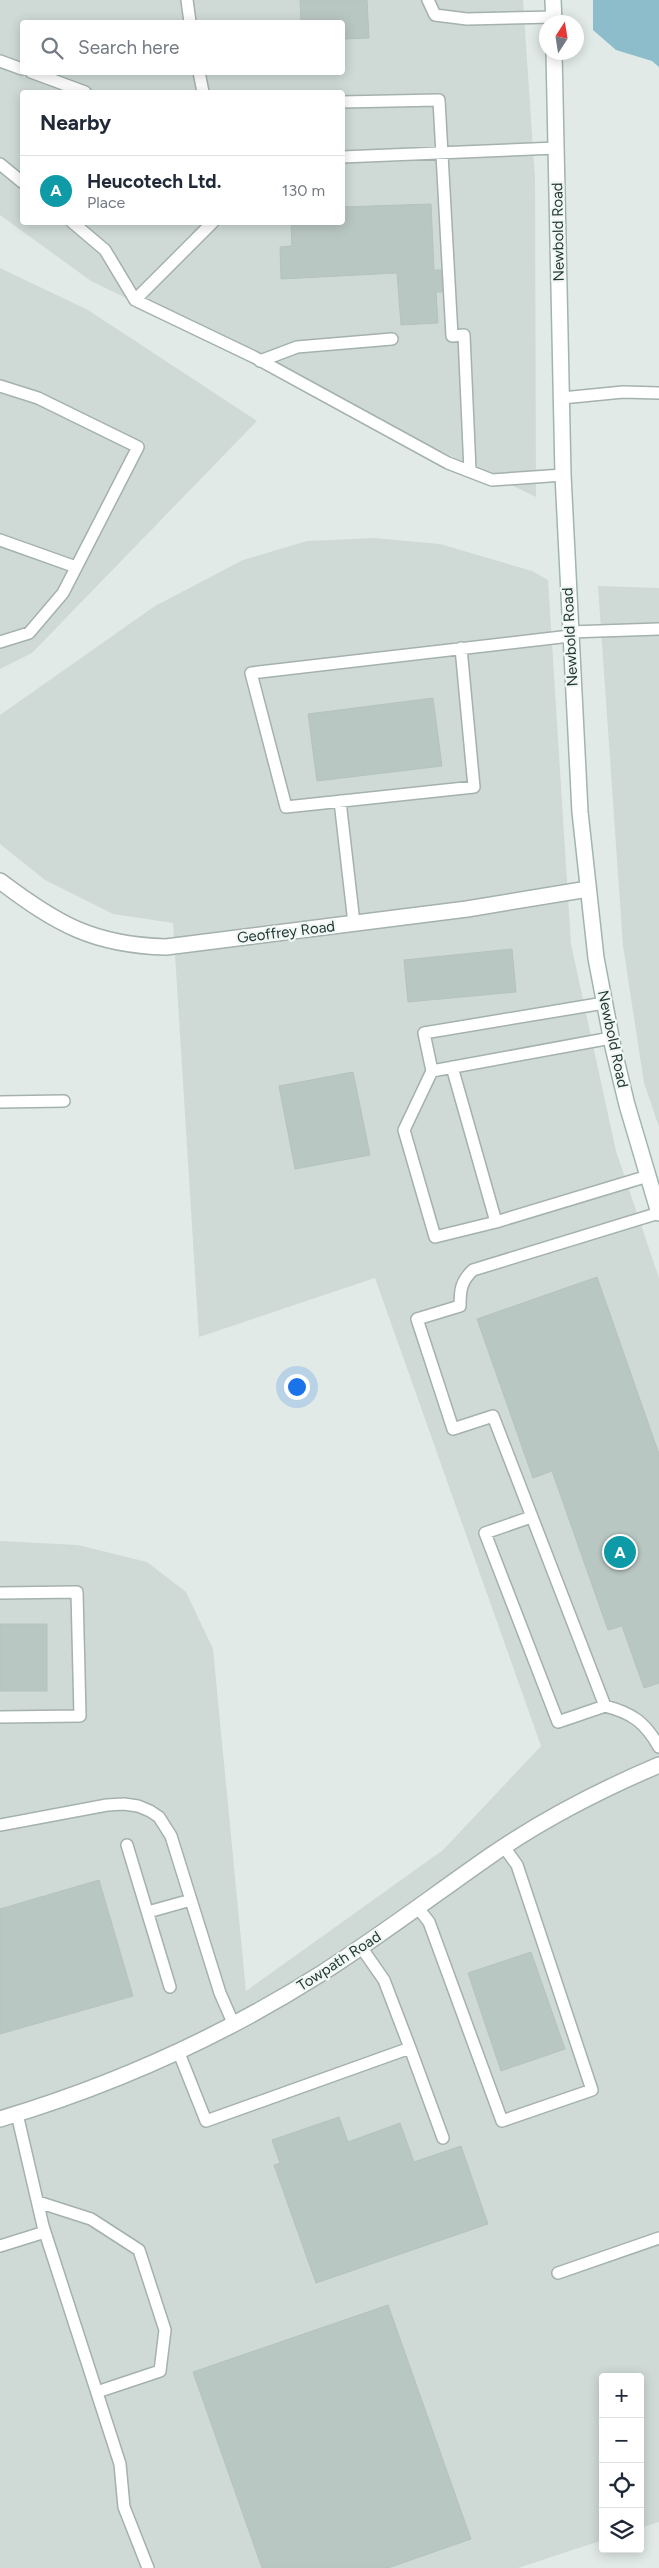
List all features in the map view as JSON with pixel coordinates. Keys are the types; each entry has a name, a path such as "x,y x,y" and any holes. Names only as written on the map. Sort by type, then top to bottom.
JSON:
{"street":[{"path":"553,0 554,15"},
{"name":"Newbold Road","path":"554,60 563,475 580,812 588,890 604,1003 627,1105 659,1213"},
{"name":"Geoffrey Road","path":"0,881 61,923 104,939 139,946 166,947 467,909 588,890"},
{"name":"Towpath Road","path":"0,2119 122,2078 179,2053 234,2025 361,1947 504,1847 584,1800 659,1765"}],"lane":[{"path":"187,0 190,20"},
{"path":"428,0 435,15 467,19 539,20"},
{"path":"0,61 20,68"},
{"path":"39,75 80,90"},
{"path":"200,75 203,90"},
{"path":"345,102 439,100 452,336 464,336 470,471"},
{"path":"345,157 556,148"},
{"path":"0,164 20,180"},
{"path":"76,225 105,250 136,300 260,361 448,463 492,480 563,475"},
{"path":"136,300 210,225"},
{"path":"260,361 297,347 392,339"},
{"path":"0,386 38,398 138,447 63,593 29,633 0,642"},
{"path":"562,398 623,392 659,393"},
{"path":"0,540 76,567"},
{"path":"461,648 474,786 286,807 251,673 570,634 659,629"},
{"path":"340,802 354,923"},
{"path":"604,1003 424,1033 432,1071 404,1130 435,1237 496,1222 648,1176"},
{"path":"432,1071 611,1038"},
{"path":"452,1067 496,1222"},
{"path":"0,1102 64,1101"},
{"path":"605,1706 492,1416 454,1429 417,1319 460,1306 460,1287 473,1270 659,1213"},
{"path":"532,1517 485,1533 558,1722 605,1706 625,1711 642,1724 659,1747"},
{"path":"0,1593 77,1592 80,1716 0,1717"},
{"path":"0,1825 107,1805 124,1804 144,1808 159,1817 171,1836 220,1993 234,2025"},
{"path":"127,1845 170,1987"},
{"path":"418,1908 429,1922 502,2121 592,2090 517,1865 504,1847"},
{"path":"148,1912 190,1900"},
{"path":"361,1947 384,1980 442,2138"},
{"path":"179,2053 206,2120 410,2048"},
{"path":"16,2114 45,2232 120,2464 124,2507 148,2568"},
{"path":"38,2202 91,2219 139,2250 165,2330 160,2371 97,2392"},
{"path":"0,2246 45,2232"},
{"path":"558,2273 659,2238"}],"shaded area":[{"path":"0,0 523,0 535,178 536,497 91,281 0,215"},
{"path":"0,268 88,310 257,421 32,653 0,669"},
{"path":"374,538 440,544 532,571 548,580 571,944 616,1151 659,1278 659,2522 644,2527 644,2373 599,2373 599,2541 518,2568 0,2568 0,1541 78,1545 147,1562 186,1592 213,1649 246,1991 443,1850 541,1746 375,1278 199,1337 173,923 113,914 45,880 0,844 0,715 155,606 243,560 307,541"},
{"path":"598,586 659,588 659,1127 644,1083 623,946"}],"water":[{"path":"593,0 659,0 659,67 652,61 616,50 593,30"}],"building":[{"path":"300,0 367,0 369,38 345,39 345,20 301,20"},
{"path":"431,204 434,270 441,270 442,292 436,292 438,323 401,325 397,273 281,279 280,247 292,246 291,225 345,225 345,207"},
{"path":"433,698 442,766 317,781 308,714"},
{"path":"512,949 516,992 408,1002 404,960"},
{"path":"353,1072 370,1155 295,1169 279,1086"},
{"path":"597,1277 659,1454 659,1683 644,1688 622,1626 608,1630 552,1471 533,1478 477,1319"},
{"path":"0,1624 47,1624 47,1691 0,1691"},
{"path":"99,1880 133,1996 0,2034 0,1909"},
{"path":"531,1952 565,2049 501,2071 468,1973"},
{"path":"339,2117 348,2142 400,2123 414,2162 461,2146 488,2224 316,2283 274,2165 280,2163 272,2140"},
{"path":"388,2305 471,2539 388,2568 262,2568 193,2372"}],"place":[{"name":"Heucotech Ltd.","path":"620,1552"}]}
